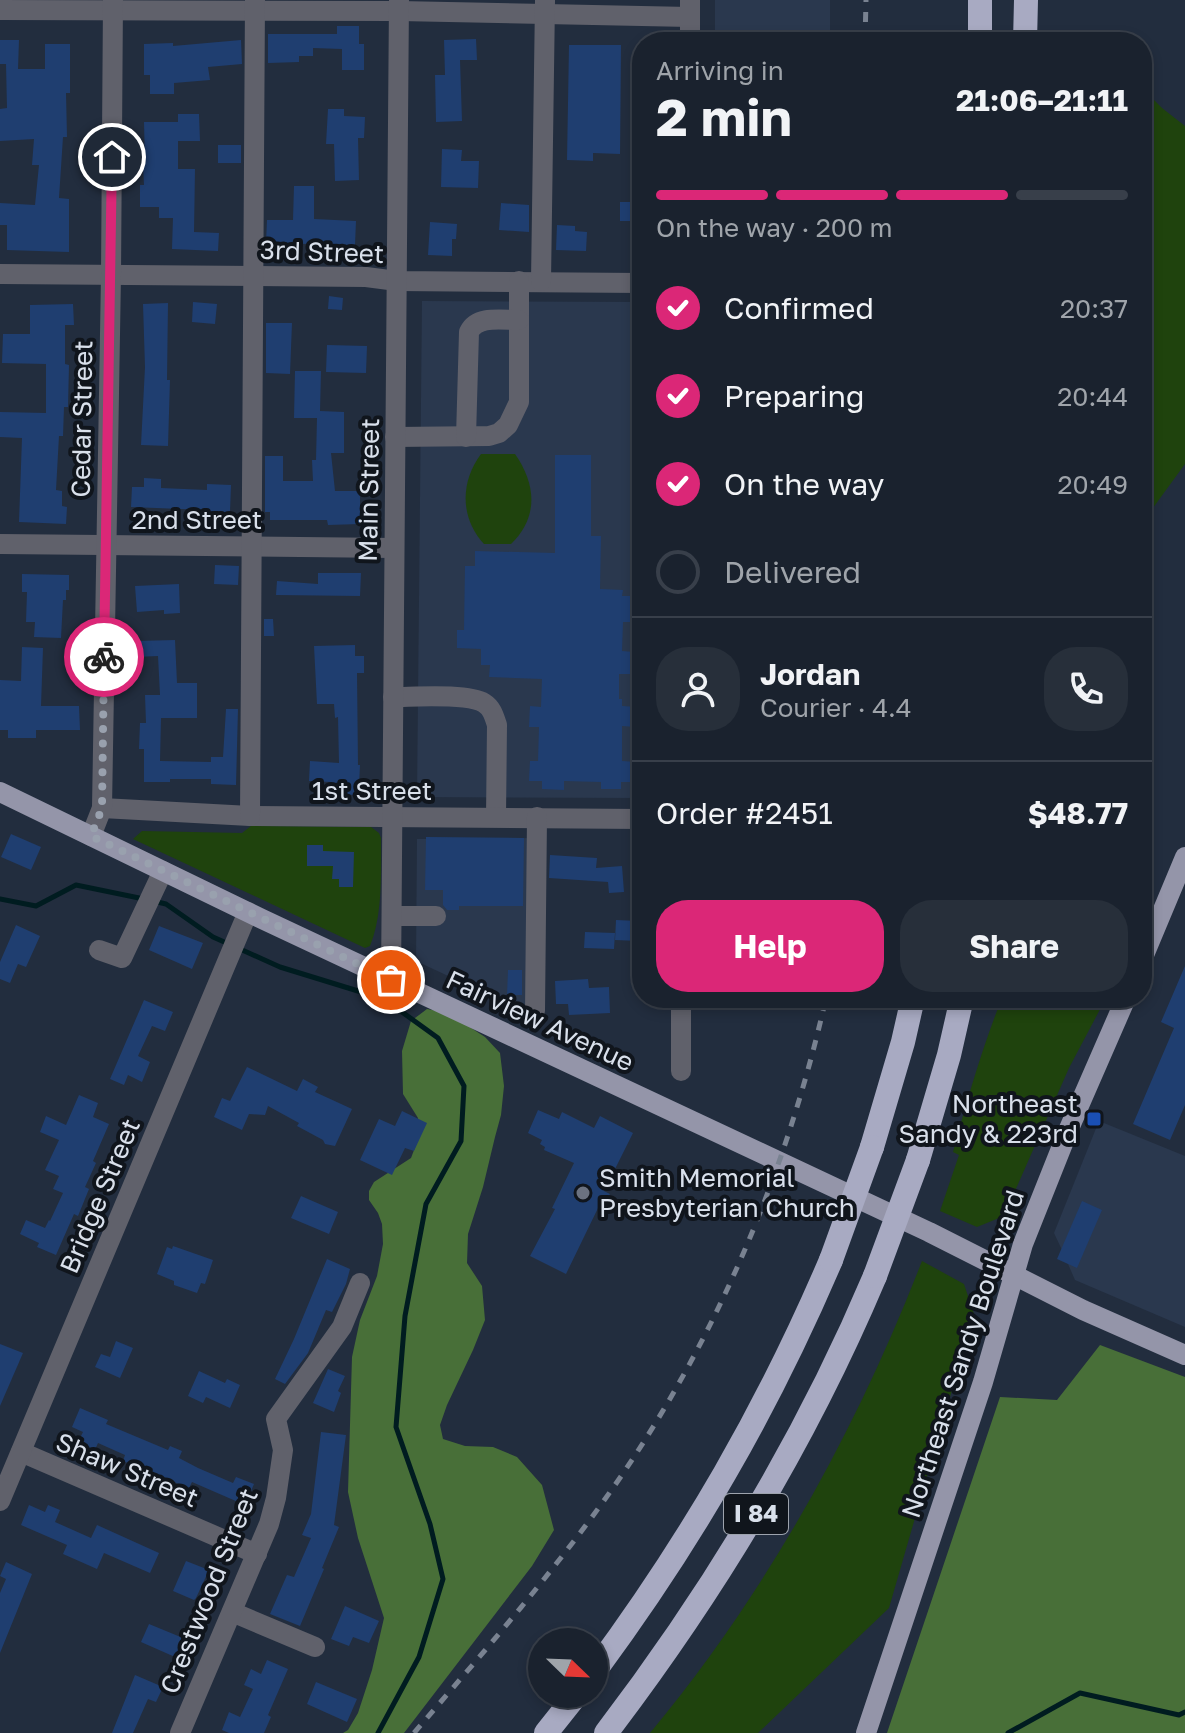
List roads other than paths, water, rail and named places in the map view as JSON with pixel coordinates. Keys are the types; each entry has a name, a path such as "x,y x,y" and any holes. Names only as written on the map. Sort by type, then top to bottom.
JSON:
{"highway":[{"path":"980,0 980,32"},
{"path":"1025,32 1026,0"},
{"name":"I 84","path":"608,1652 667,1569 732,1464 789,1356 831,1260 872,1147 911,1008"},
{"name":"I 84","path":"606,1733 700,1603 757,1513 848,1341 918,1160 960,1008"},
{"path":"546,1733 566,1708"}],"main road":[{"name":"Fairview Avenue","path":"0,792 91,836 159,880 248,912 929,1232 1102,1319 1185,1355"},
{"path":"1152,936 1185,857"},
{"name":"Northeast Sandy Boulevard","path":"863,1731 983,1382 1023,1244 1122,1008"}],"street":[{"path":"0,10 113,5 690,8 690,32"},
{"name":"Cedar Street","path":"91,836 102,808 113,5"},
{"path":"250,816 255,5"},
{"name":"Main Street","path":"391,980 399,5"},
{"path":"541,281 545,6"},
{"name":"3rd Street","path":"0,274 632,283"},
{"path":"395,437 489,436 499,433 508,425 519,402 519,281"},
{"path":"466,437 469,332 473,324 480,321 519,320"},
{"name":"2nd Street","path":"0,544 394,548"},
{"path":"393,697 472,698 492,711 497,725 496,817"},
{"name":"1st Street","path":"102,808 250,816 632,816"},
{"path":"535,1011 537,817"},
{"path":"99,950 122,958 159,880"},
{"name":"Bridge Street","path":"0,1501 248,912"},
{"path":"392,916 436,916"},
{"path":"681,1008 681,1071"},
{"name":"Crestwood Street","path":"180,1733 269,1524 283,1450 276,1419 342,1327 360,1283"},
{"name":"Shaw Street","path":"21,1452 257,1554"},
{"path":"232,1612 315,1647"}],"waterway":[{"path":"0,899 36,906 76,885 144,899"},
{"path":"153,901 166,904 213,937 231,945"},
{"path":"240,949 280,967 384,999 438,1038 464,1086 461,1141 426,1204 405,1316 396,1427 430,1524 443,1579 419,1657 378,1733"},
{"path":"1008,1733 1080,1693 1179,1715 1185,1712"}],"railway":[{"path":"865,32 866,0"},
{"path":"414,1733 577,1538 661,1415 748,1243 792,1122 823,1008"}],"place":[{"name":"Northeast Sandy & 223rd","path":"1094,1119"},
{"name":"Smith Memorial Presbyterian Church","path":"583,1193"}]}
